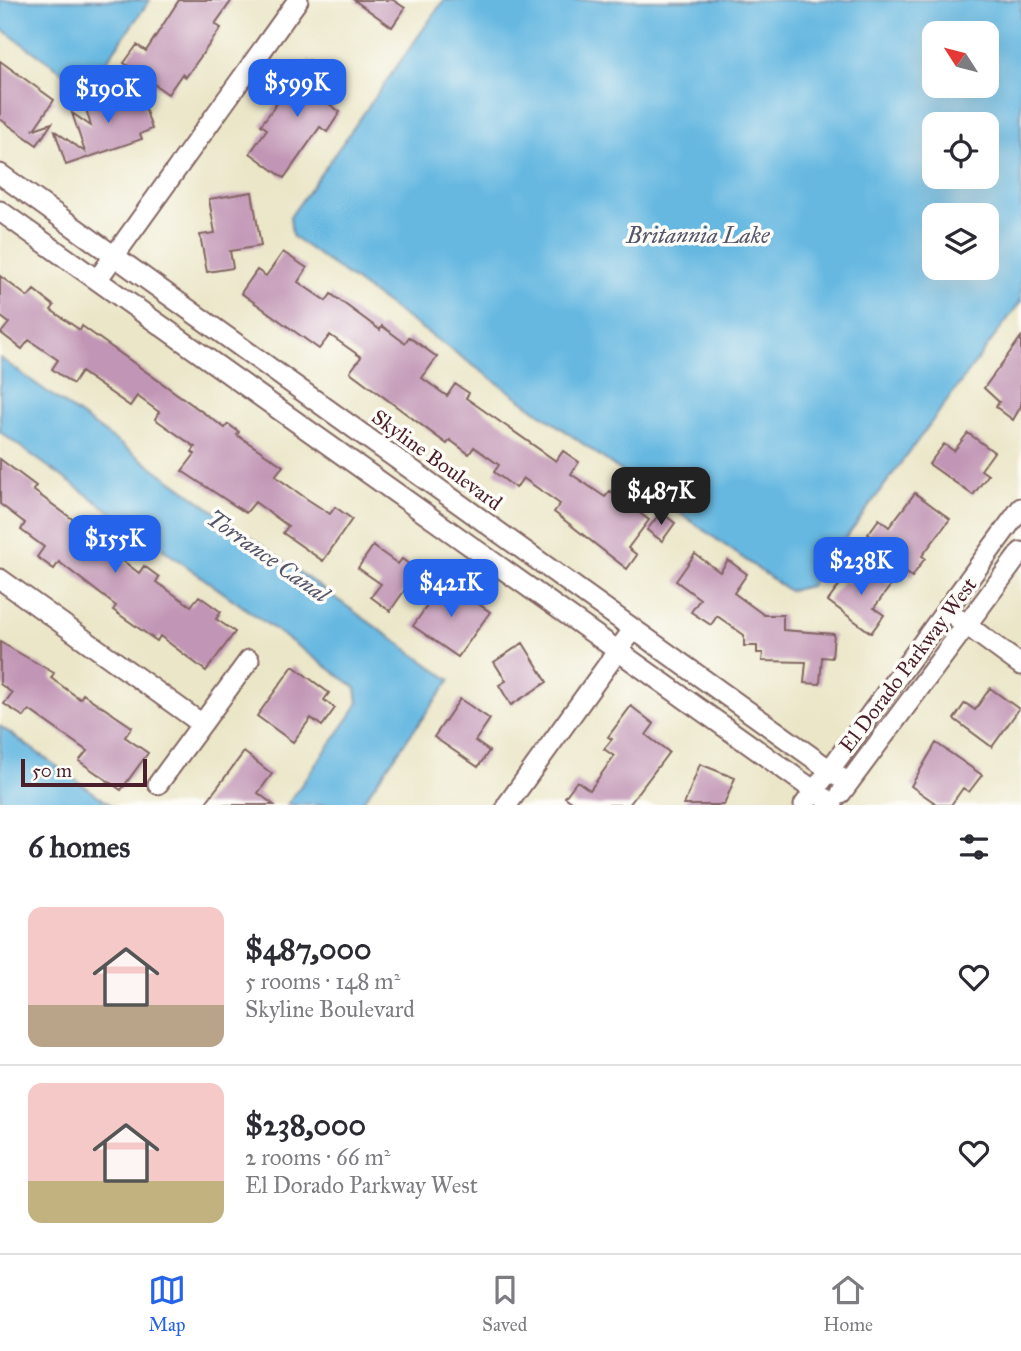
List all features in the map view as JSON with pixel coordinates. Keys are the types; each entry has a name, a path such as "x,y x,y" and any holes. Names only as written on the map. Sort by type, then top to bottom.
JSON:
{"street":[{"path":"97,281 298,0"},
{"name":"Skyline Boulevard","path":"0,174 848,783"},
{"path":"0,211 619,649 809,798 833,804"},
{"name":"El Dorado Parkway West","path":"809,798 1021,508"},
{"name":"El Dorado Parkway West","path":"833,804 1021,552"},
{"path":"0,579 202,724"},
{"path":"946,610 1021,665"},
{"path":"507,805 633,629"},
{"path":"158,785 249,660"}],"water":[{"path":"0,0 150,0 95,77 74,80 0,28"},
{"name":"Britannia Lake","path":"444,0 1021,0 1021,301 810,586 789,591 292,236 290,217"},
{"name":"Torrance Canal","path":"0,358 450,680 360,805 287,805 355,709 358,702 356,688 0,432"},
{"path":"0,726 111,805 6,805 0,801"}],"building":[{"path":"179,0 232,0 215,24 221,28 186,77 182,74 168,94 124,63 137,45 146,51"},
{"path":"354,0 393,0 405,8 392,27"},
{"path":"309,60 338,80 324,100 340,112 327,132 320,127 284,178 250,153 267,129 261,125"},
{"path":"0,61 54,100 34,129 52,123 37,145 0,119"},
{"path":"137,84 152,129 140,134 142,139 66,165 55,131 85,152 72,113 91,126 84,102"},
{"path":"252,192 261,246 230,251 233,268 207,272 200,235 215,233 209,199"},
{"path":"283,252 307,268 298,282 326,301 331,294 380,330 382,326 405,343 409,337 437,357 422,378 447,396 455,384 469,393 466,398 556,461 563,451 579,462 571,474 605,497 610,491 649,520 628,548 637,555 627,569 554,512 560,504 523,478 516,488 494,472 499,465 474,447 469,454 450,440 447,444 350,372 361,357 330,335 319,349 241,293 257,270 266,276"},
{"path":"0,276 28,297 34,290 54,306 51,310 80,330 82,326 225,428 228,424 239,432 237,435 283,466 275,476 307,499 330,514 335,507 352,519 323,561 283,533 288,526 255,502 246,513 182,471 195,454 192,452 195,447 155,419 159,412 137,396 130,406 81,372 73,384 52,369 58,360 29,340 22,349 1,333 9,323 0,316"},
{"path":"1021,337 1021,406 1013,420 996,407 999,402 984,388"},
{"path":"968,433 994,452 981,470 988,475 973,495 929,464 944,444 954,451"},
{"path":"0,459 36,486 33,490 94,535 97,530 115,544 110,551 139,573 144,566 159,577 156,582 191,606 199,596 221,612 216,619 235,632 206,671 160,636 157,641 113,610 116,606 59,562 54,569 37,557 44,547 21,530 25,523 0,504"},
{"path":"915,493 950,519 922,556 925,558 912,577 895,564 900,558 868,534 879,519 889,527"},
{"path":"661,512 675,523 662,541 647,530"},
{"path":"373,546 398,564 402,559 418,571 390,611 371,597 381,584 358,568"},
{"path":"695,554 720,572 728,560 747,574 734,593 764,615 783,615 783,630 834,634 832,658 822,657 820,684 804,683 806,662 762,661 763,653 757,653 757,646 744,646 744,635 717,616 711,625 691,612 700,599 676,581"},
{"path":"862,563 891,585 874,608 884,615 871,633 828,601 843,580 847,583"},
{"path":"445,580 490,612 458,657 413,626"},
{"path":"0,642 54,673 51,678 80,699 83,694 132,727 125,737 148,753 121,790 79,761 87,751 29,710 24,717 4,704 12,693 0,684"},
{"path":"523,643 547,682 511,705 499,685 506,681 494,662"},
{"path":"293,666 329,693 324,700 335,708 322,726 311,718 293,742 257,716"},
{"path":"990,688 1019,709 992,747 954,719 965,703 975,710"},
{"path":"460,699 490,719 475,741 489,751 478,767 434,737"},
{"path":"631,706 654,724 646,735 669,752 629,805 576,805 565,797 577,781 590,790 614,756 604,749 612,739 608,737"},
{"path":"936,743 982,775 969,792 963,788 951,805 938,805 911,786"},
{"path":"244,752 272,774 258,793 274,805 204,805"},
{"path":"700,764 735,778 724,805 684,805"}]}
